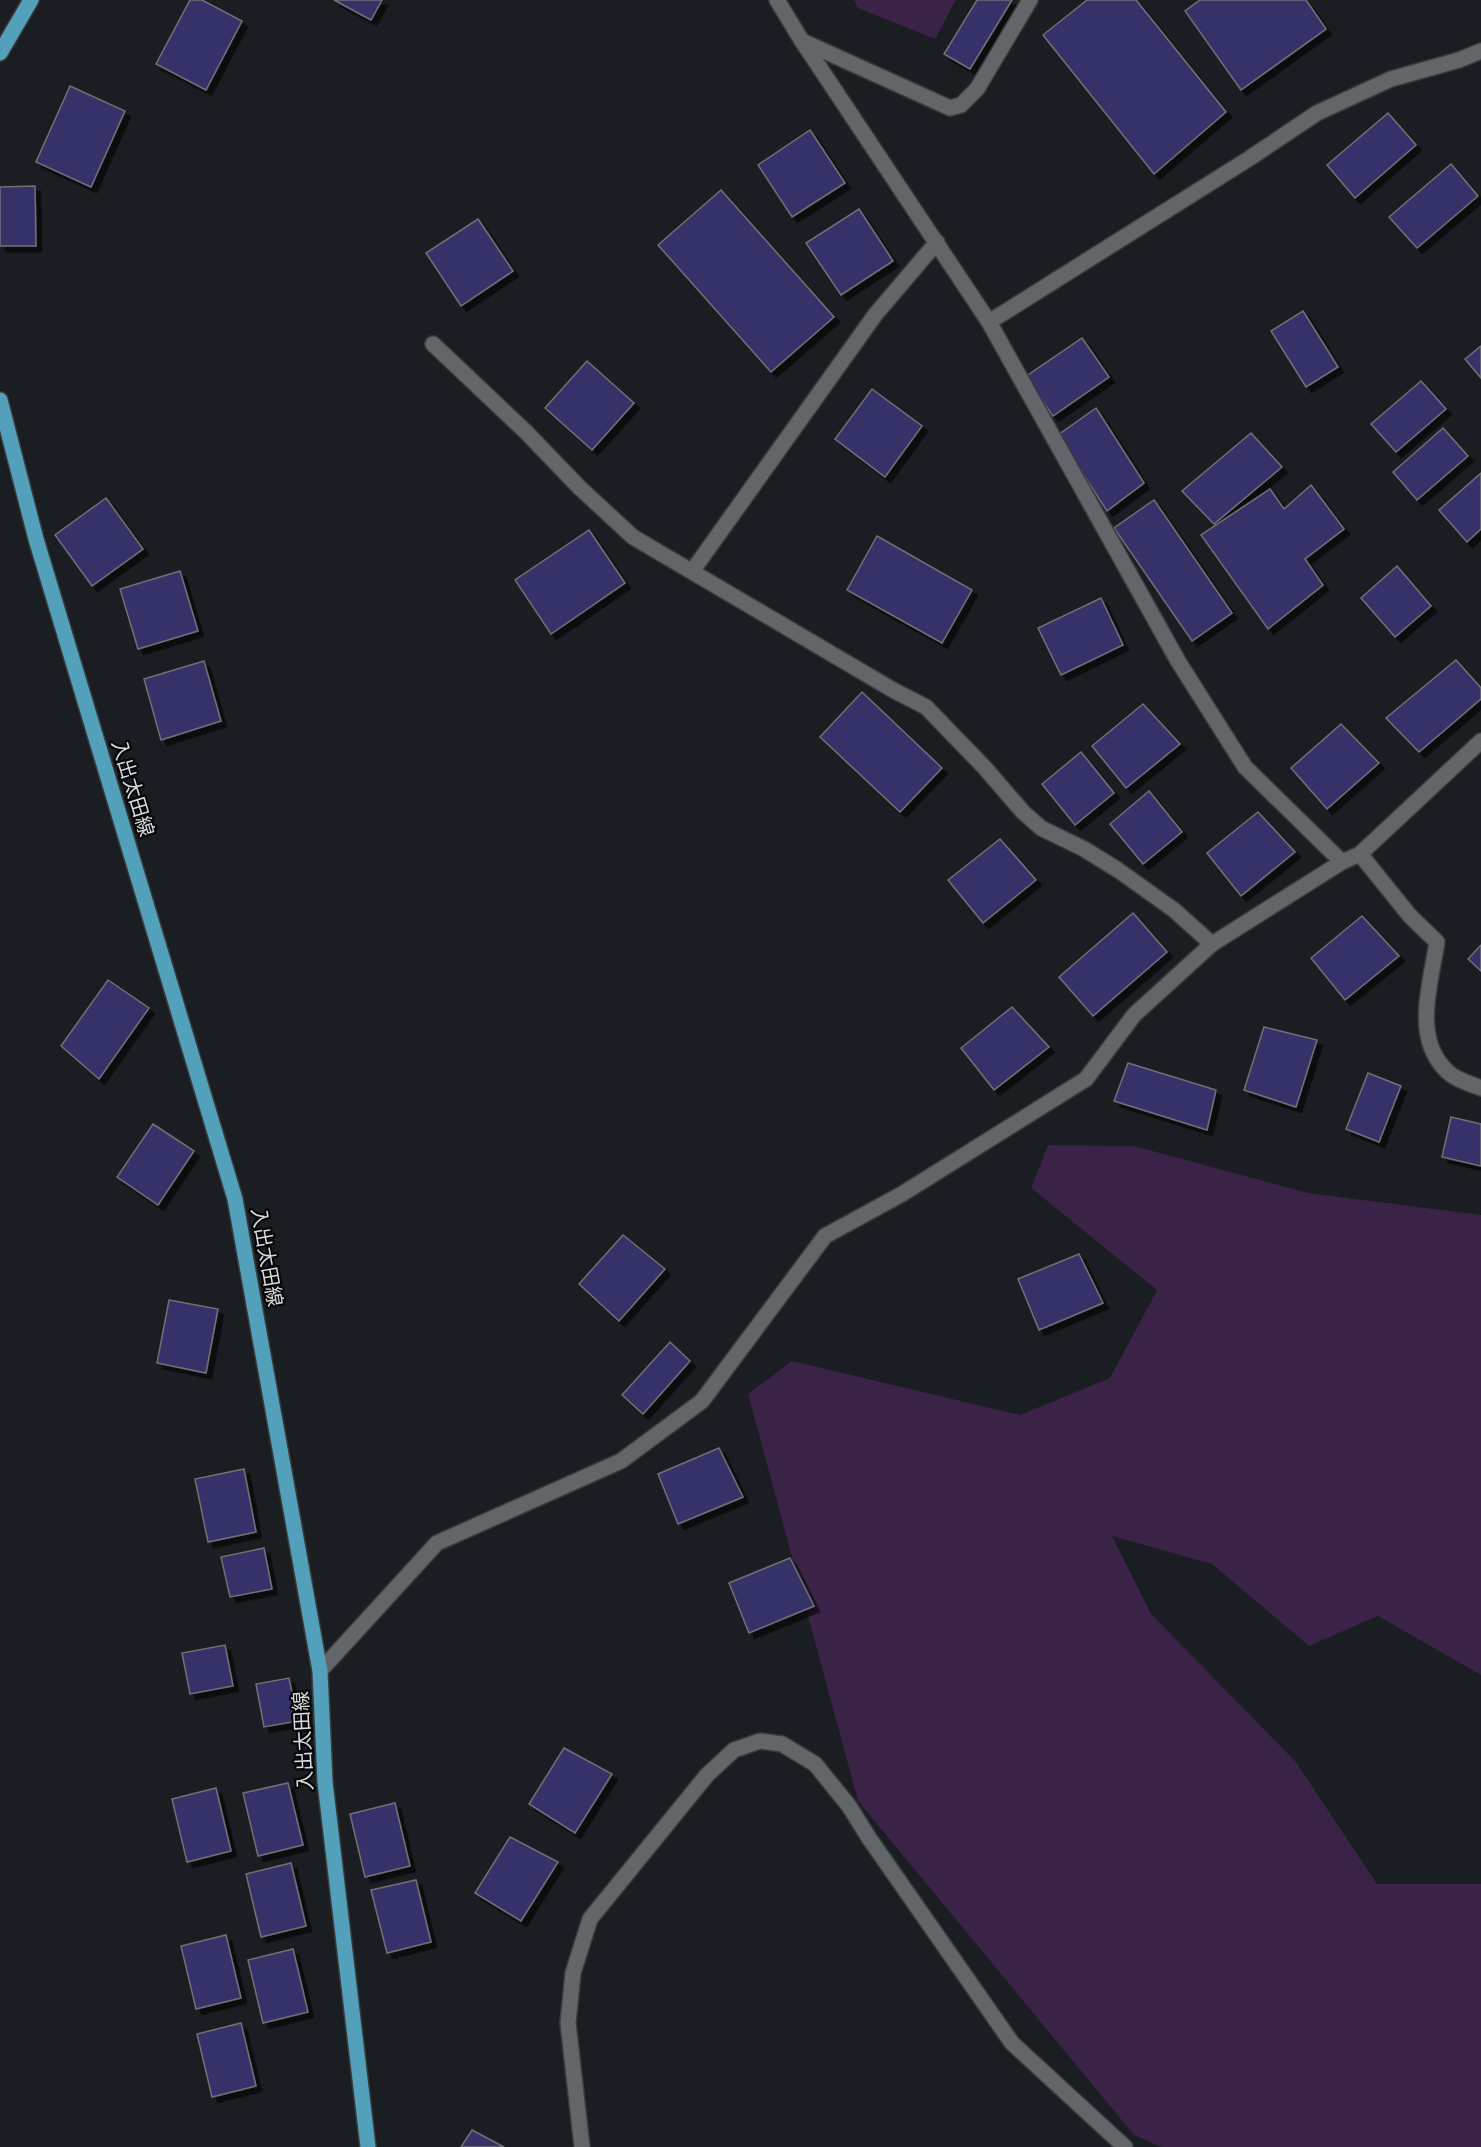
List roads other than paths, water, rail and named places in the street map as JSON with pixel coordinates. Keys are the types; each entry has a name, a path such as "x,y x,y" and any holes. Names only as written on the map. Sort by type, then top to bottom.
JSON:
{"main road":[{"path":"0,53 31,0"},
{"name":"入出太田線","path":"0,400 40,551 235,1199 320,1671 325,1782 368,2147"}],"street":[{"path":"777,0 989,322 1178,661 1245,767 1342,862"},
{"path":"802,41 950,108 961,105 977,89 1030,0"},
{"path":"989,322 1250,158 1317,113 1392,79 1459,60 1481,51"},
{"path":"693,570 875,315 937,242"},
{"path":"433,344 633,537 693,570 892,690 926,707 985,768 1023,812 1041,828 1084,849 1118,870 1174,910 1212,944"},
{"path":"320,1671 437,1543 621,1461 702,1401 825,1236 902,1194 1086,1079 1134,1015 1212,944 1342,862 1359,854 1481,741"},
{"path":"1359,854 1410,916 1437,942 1425,1020 1428,1038 1444,1069 1458,1079 1481,1088"},
{"path":"582,2147 568,2023 573,1972 590,1919 707,1775 734,1750 760,1741 782,1744 815,1764 849,1806 1012,2043 1120,2145"}]}
